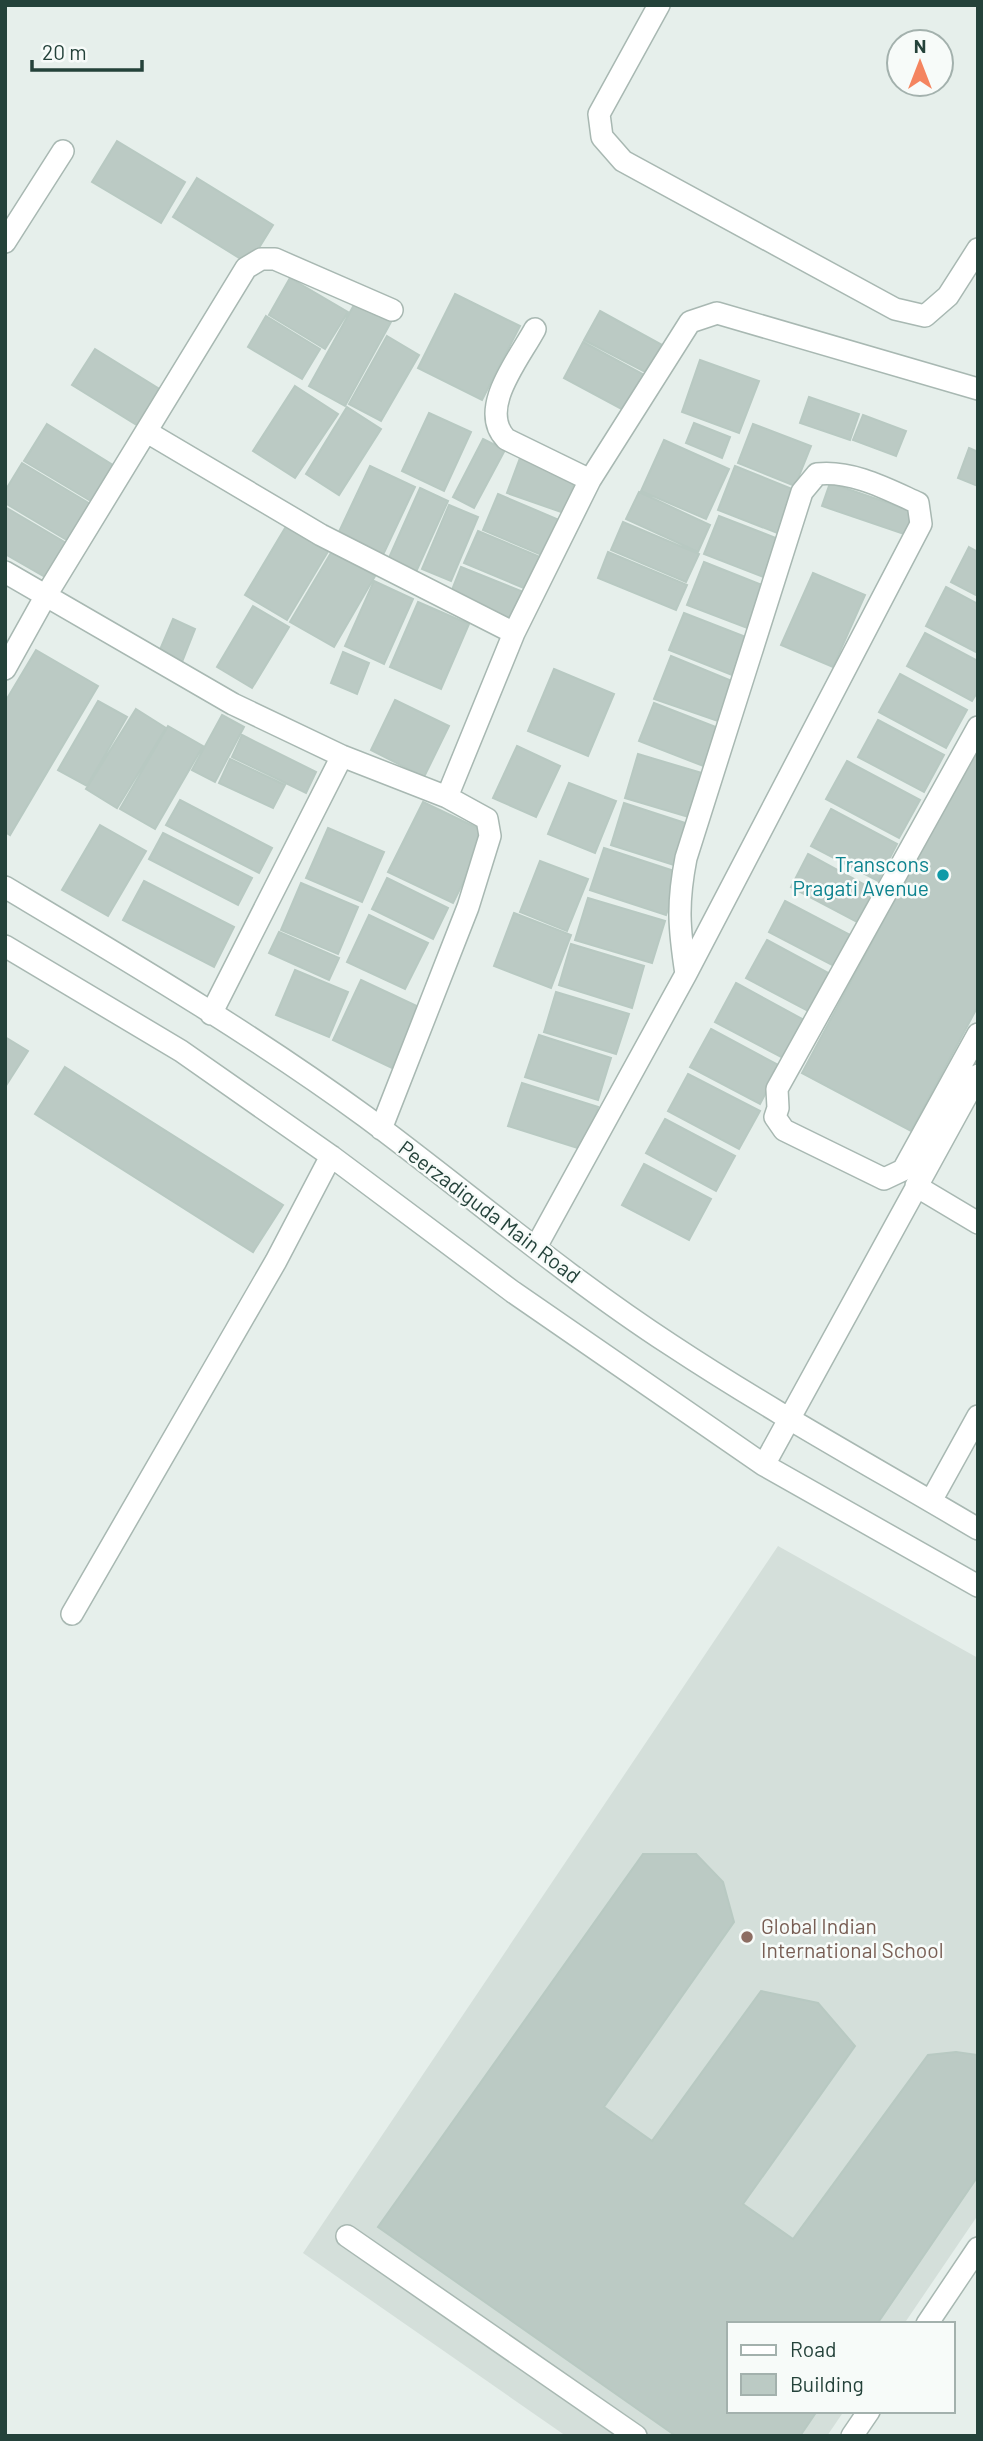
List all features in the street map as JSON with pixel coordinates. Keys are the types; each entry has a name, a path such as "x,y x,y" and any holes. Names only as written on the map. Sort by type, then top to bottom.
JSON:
{"street":[{"path":"659,5 599,114 602,136 623,162 895,309 925,316 948,296 978,249"},
{"path":"5,242 63,151"},
{"path":"5,669 45,597 246,268 261,259 275,259 393,310"},
{"path":"447,797 514,633 590,480 690,322 717,313 978,389"},
{"path":"535,329 499,394 495,416 498,430 506,439 590,480"},
{"path":"147,432 321,535 514,633"},
{"path":"537,1247 686,974 921,524 918,503 867,481 833,472 817,474 802,492 686,858 678,900 678,921 686,974"},
{"path":"5,572 233,705 342,756 447,797 487,819 490,836 468,907 381,1129"},
{"path":"978,727 777,1089 778,1108 775,1117 784,1130 884,1179 903,1170 978,1034"},
{"path":"211,1014 342,756"},
{"name":"Peerzadiguda Main Road","path":"5,887 211,1014 381,1129 669,1344 789,1419 978,1529"},
{"path":"5,946 181,1051 331,1156 513,1292 764,1465 978,1586"},
{"path":"764,1465 978,1075"},
{"path":"72,1614 276,1261 331,1156"},
{"path":"916,1186 978,1223"},
{"path":"931,1501 978,1416"},
{"path":"347,2236 636,2436"},
{"path":"928,2322 978,2248"},
{"path":"852,2436 868,2413"}],"shaded area":[{"name":"Global Indian International School","path":"778,1546 978,1658 978,2215 905,2322 727,2322 727,2413 843,2413 827,2436 566,2436 303,2253"}],"building":[{"path":"117,141 185,182 161,223 92,182"},
{"path":"197,178 273,225 249,264 173,217"},
{"path":"290,278 348,312 325,349 269,315"},
{"path":"455,294 520,326 482,400 418,368"},
{"path":"355,303 391,322 345,406 309,386"},
{"path":"600,311 662,345 647,373 584,340"},
{"path":"266,316 320,349 302,379 248,347"},
{"path":"387,336 419,355 381,421 349,404"},
{"path":"583,342 646,376 627,412 564,378"},
{"path":"95,349 166,393 143,429 72,385"},
{"path":"700,360 759,381 739,433 682,412"},
{"path":"295,386 338,414 295,478 253,451"},
{"path":"809,397 859,414 850,440 800,423"},
{"path":"347,407 381,429 339,495 306,474"},
{"path":"429,413 471,432 444,491 402,471"},
{"path":"863,415 906,431 896,456 853,440"},
{"path":"694,423 730,437 722,458 686,443"},
{"path":"47,424 121,470 99,506 24,461"},
{"path":"753,424 811,446 795,486 738,463"},
{"path":"483,439 505,450 474,508 453,497"},
{"path":"664,440 729,469 706,519 641,491"},
{"path":"969,448 978,452 978,486 958,478"},
{"path":"520,458 576,478 564,513 507,493"},
{"path":"22,463 97,508 75,545 5,503 5,491"},
{"path":"370,466 415,487 382,557 337,536"},
{"path":"735,466 797,491 780,534 718,510"},
{"path":"830,483 915,512 907,535 822,506"},
{"path":"420,488 448,501 416,572 388,560"},
{"path":"639,492 710,525 698,552 626,519"},
{"path":"498,494 559,520 544,556 483,530"},
{"path":"449,505 478,517 451,581 422,569"},
{"path":"5,507 73,547 52,581 5,554"},
{"path":"719,516 781,540 766,578 704,554"},
{"path":"623,522 699,554 686,582 611,550"},
{"path":"288,523 330,548 287,620 245,595"},
{"path":"478,531 540,557 526,589 464,563"},
{"path":"969,547 978,552 978,596 951,582"},
{"path":"332,551 375,576 334,647 290,622"},
{"path":"608,552 687,585 676,610 598,578"},
{"path":"704,562 767,587 750,629 687,605"},
{"path":"461,567 526,593 514,621 450,595"},
{"path":"813,573 865,595 833,667 781,645"},
{"path":"374,581 413,599 384,664 345,646"},
{"path":"946,587 978,604 978,653 926,626"},
{"path":"418,602 469,624 441,689 390,667"},
{"path":"253,606 289,627 252,688 217,667"},
{"path":"684,613 746,637 732,675 669,650"},
{"path":"173,619 195,629 182,662 159,652"},
{"path":"925,633 978,661 978,691 972,701 907,666"},
{"path":"36,650 98,686 10,835 5,832 5,702"},
{"path":"343,652 369,663 357,694 331,683"},
{"path":"671,656 732,681 718,721 654,699"},
{"path":"554,669 614,694 588,756 528,731"},
{"path":"900,674 967,710 946,748 879,712"},
{"path":"395,700 449,726 424,777 371,750"},
{"path":"98,701 127,717 87,786 58,770"},
{"path":"654,703 721,729 706,767 639,741"},
{"path":"136,709 166,728 117,808 86,789"},
{"path":"222,715 244,727 215,782 192,770"},
{"path":"878,720 944,755 924,792 858,757"},
{"path":"168,726 203,746 155,829 120,809"},
{"path":"242,735 316,772 306,793 232,757"},
{"name":"Transcons Pragati Avenue","path":"978,744 978,1006 911,1131 802,1073"},
{"path":"517,746 560,766 536,817 493,798"},
{"path":"638,754 705,774 692,818 625,798"},
{"path":"230,759 285,785 273,808 219,783"},
{"path":"847,761 920,800 899,838 826,799"},
{"path":"569,783 616,801 595,853 548,834"},
{"path":"180,800 272,848 259,873 166,825"},
{"path":"423,802 488,833 453,903 388,872"},
{"path":"624,803 688,824 674,865 611,845"},
{"path":"831,809 897,844 878,881 811,846"},
{"path":"100,825 146,851 108,916 62,890"},
{"path":"328,828 384,852 362,902 306,878"},
{"path":"163,833 252,878 238,905 149,859"},
{"path":"604,848 680,873 666,915 590,890"},
{"path":"808,854 874,890 857,922 791,887"},
{"path":"540,861 588,879 567,931 520,912"},
{"path":"387,878 448,908 433,939 372,909"},
{"path":"144,881 234,927 214,967 123,920"},
{"path":"301,883 358,907 338,954 281,930"},
{"path":"588,898 665,921 652,963 575,940"},
{"path":"785,901 850,935 834,966 769,932"},
{"path":"514,913 571,935 551,988 494,966"},
{"path":"369,915 428,943 405,989 347,962"},
{"path":"279,932 339,958 329,980 269,953"},
{"path":"767,940 830,974 810,1012 746,978"},
{"path":"571,944 644,966 632,1008 559,985"},
{"path":"295,970 348,992 329,1037 276,1015"},
{"path":"361,980 421,1008 392,1068 333,1040"},
{"path":"736,983 804,1020 783,1058 715,1022"},
{"path":"556,992 629,1014 616,1054 544,1032"},
{"path":"711,1029 780,1066 760,1104 690,1067"},
{"path":"539,1035 611,1058 598,1100 525,1077"},
{"path":"5,1037 28,1051 5,1087"},
{"path":"65,1067 283,1205 253,1252 35,1114"},
{"path":"688,1074 760,1111 739,1149 668,1111"},
{"path":"522,1083 598,1107 584,1150 508,1126"},
{"path":"665,1119 735,1156 716,1191 646,1153"},
{"path":"644,1164 711,1199 689,1240 622,1205"},
{"path":"643,1854 696,1854 723,1882 734,1922 604,2107 652,2141 761,1991 818,2003 855,2046 743,2204 793,2239 928,2055 956,2052 978,2055 978,2176 878,2322 727,2322 727,2413 816,2413 800,2436 676,2436 378,2227"}],"place":[{"name":"Transcons Pragati Avenue","path":"943,875"},
{"name":"Global Indian International School","path":"747,1937"}]}
